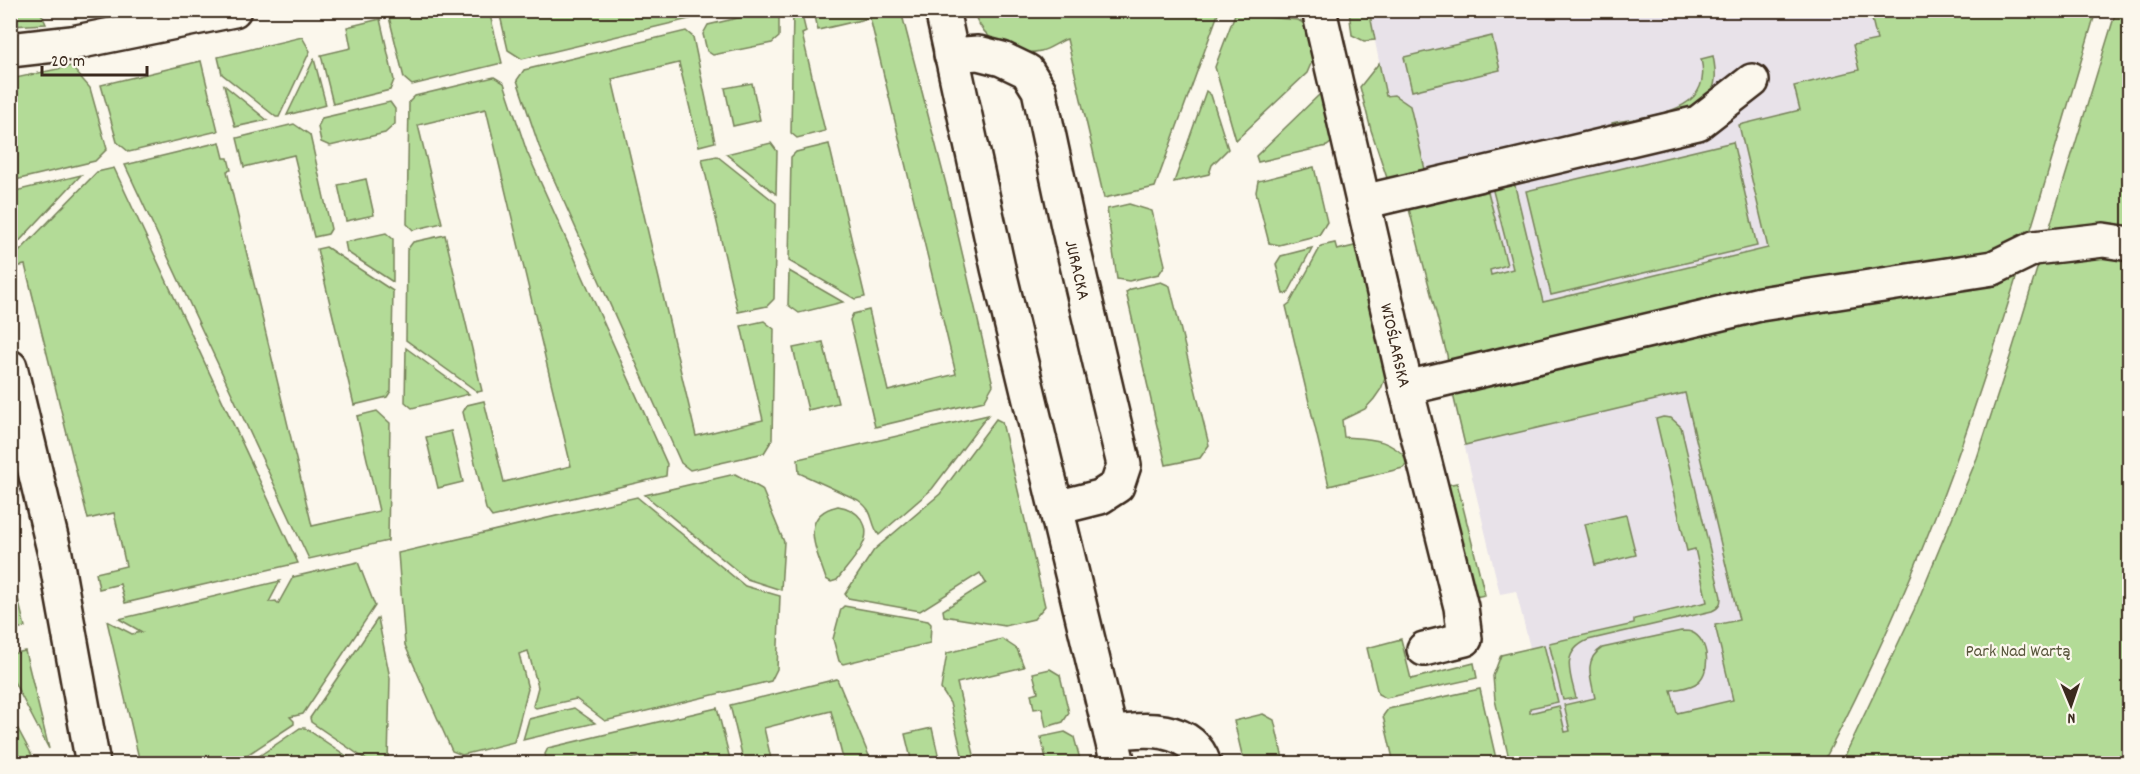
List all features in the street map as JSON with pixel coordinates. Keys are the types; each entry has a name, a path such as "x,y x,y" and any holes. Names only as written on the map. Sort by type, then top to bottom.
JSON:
{"street":[{"path":"10,50 72,43 234,10"},
{"path":"942,10 998,268 1114,749 1134,730 1162,731 1187,740 1204,764"},
{"name":"WIOŚLARSKA","path":"1319,10 1406,388 1461,607 1465,639 1425,649"},
{"name":"JURACKA","path":"951,55 978,53 1002,59 1027,71 1039,90 1068,226 1125,465 1117,486 1100,497 1056,508"},
{"path":"1363,202 1698,123 1752,81"},
{"path":"1406,388 1760,304 1993,268 2034,248 2116,242"},
{"path":"10,367 55,554 93,764"}],"shaded area":[{"path":"1369,11 1997,11 1836,261 1447,355 1409,209 1420,207 1401,172"},
{"path":"1902,302 1798,700 1542,763 1515,652 1530,648 1516,591 1500,594 1454,402"}],"green space":[{"path":"11,10 40,11 46,24 11,26"},
{"path":"772,10 779,15 779,37 772,43 713,55 707,51 703,34 708,25"},
{"path":"417,11 489,11 502,63 412,85 404,78 389,17"},
{"path":"499,11 705,11 706,15 522,59 508,50"},
{"path":"793,11 801,11 806,32 802,34 825,131 797,138 791,133"},
{"path":"814,11 901,11 947,188 993,385 984,401 875,427 850,320 853,314 869,310 888,391 956,374 870,18 818,30"},
{"path":"973,11 1219,11 1155,187 1104,198 1067,39 1041,51 1018,52 990,38 977,21"},
{"path":"1349,11 1387,11 1370,15 1375,40 1364,41 1352,35"},
{"path":"1870,11 2096,11 2010,298 1973,412 1909,582 1859,692 1823,763 1510,763 1495,700 1493,676 1501,655 1544,645 1558,702 1530,708 1530,713 1559,706 1565,732 1570,731 1564,705 1595,698 1590,677 1590,664 1596,653 1602,648 1681,631 1691,632 1702,642 1706,665 1704,673 1695,684 1671,690 1677,713 1733,700 1715,625 1739,620 1685,393 1465,445 1452,390 1447,355 1409,209 1420,207 1418,200 1486,184 1507,265 1490,270 1491,275 1513,269 1491,183 1513,178 1543,302 1768,248 1739,125 1800,110 1794,86 1859,70 1853,45 1877,40"},
{"name":"Park Nad Wartą","path":"2116,11 2129,11 2129,763 1841,764 1914,610 1977,458"},
{"path":"1235,14 1298,20 1310,27 1316,52 1307,73 1236,140 1215,67"},
{"path":"380,19 394,80 390,90 333,104 321,55 351,48 347,27"},
{"path":"686,31 693,37 715,142 699,146 679,63 612,79 696,436 763,420 741,326 764,321 774,329 772,440 764,453 690,470 681,463 539,146 517,80 524,70"},
{"path":"1492,36 1500,70 1412,91 1404,57"},
{"path":"302,37 310,51 279,117 276,117 222,74 218,57"},
{"path":"1713,56 1715,80 1708,102 1615,134 1612,123 1660,114 1676,109 1689,101 1698,91 1702,77 1701,59"},
{"path":"314,59 326,105 287,115"},
{"path":"201,61 218,131 129,152 117,142 101,85"},
{"path":"1379,63 1386,96 1394,95 1410,106 1427,178 1391,181 1387,178 1360,87"},
{"path":"71,66 90,88 107,149 95,161 11,181 11,79"},
{"path":"494,77 504,83 527,152 667,464 666,476 492,517 486,509 463,412 467,405 484,401 504,482 571,466 486,109 418,125 442,223 413,230 407,224 409,102 415,96"},
{"path":"752,83 760,120 733,126 725,88"},
{"path":"224,85 267,120 235,127"},
{"path":"1206,91 1211,95 1228,149 1212,165 1209,174 1174,182"},
{"path":"1320,94 1327,95 1337,138 1327,146 1258,162 1256,156"},
{"path":"390,102 395,109 395,124 385,133 330,146 321,142 318,127 322,118"},
{"path":"294,124 310,135 331,229 328,234 314,237 294,155 244,167 237,138"},
{"path":"220,142 224,158 228,158 231,170 227,171 312,526 379,511 357,416 377,411 390,423 388,541 309,559 125,165"},
{"path":"1733,142 1757,246 1551,295 1526,191"},
{"path":"771,143 777,151 776,194 726,154"},
{"path":"829,144 865,297 855,299 789,261 791,157 796,152"},
{"path":"717,156 776,203 774,299 767,306 738,312 702,159"},
{"path":"1314,167 1327,222 1319,235 1279,245 1269,243 1256,192 1258,181"},
{"path":"114,168 298,563 125,603 120,584 99,589 96,573 126,566 114,513 88,519 25,265 11,268 10,261 97,172"},
{"path":"81,175 11,250 11,192"},
{"path":"366,179 374,215 346,221 338,185"},
{"path":"1129,204 1152,211 1165,265 1159,274 1129,281 1117,279 1107,209"},
{"path":"386,233 393,239 393,282 347,252 345,242"},
{"path":"445,235 482,391 478,392 406,340 407,250 413,242"},
{"path":"1335,243 1337,250 1363,244 1389,368 1381,389 1365,409 1342,420 1344,437 1380,441 1395,448 1410,461 1403,468 1329,486 1286,306 1290,303 1321,246"},
{"path":"326,247 393,291 391,391 387,397 354,405 317,249"},
{"path":"1312,248 1288,293 1283,294 1276,264 1281,256"},
{"path":"789,271 843,302 799,313 788,305"},
{"path":"1161,282 1170,286 1209,445 1200,458 1166,465 1126,292"},
{"path":"823,342 838,403 808,410 793,348"},
{"path":"406,348 469,394 412,408 405,402"},
{"path":"988,415 932,489 879,535 870,513 858,500 799,473 798,459"},
{"path":"1671,418 1681,427 1721,597 1720,604 1712,611 1588,640 1579,645 1570,657 1569,665 1576,698 1563,700 1549,643 1634,624 1634,619 1707,602 1695,549 1687,551 1656,419"},
{"path":"996,419 1002,422 1045,606 1034,619 1005,626 944,616 943,610 986,583 980,573 920,611 848,598 845,594 874,550 940,494"},
{"path":"451,431 463,482 438,488 426,437"},
{"path":"735,474 762,489 784,542 781,590 747,579 645,495"},
{"path":"1457,483 1485,595 1470,598 1442,486"},
{"path":"637,497 745,586 780,596 777,669 771,681 605,721 576,699 536,708 533,706 538,687 528,651 519,654 528,689 514,742 462,755 452,751 405,645 398,553"},
{"path":"838,506 857,515 865,525 866,532 857,555 837,580 831,582 826,579 813,535 818,517 825,511"},
{"path":"1626,515 1636,555 1595,565 1585,524"},
{"path":"358,562 375,606 303,714 290,717 294,724 235,763 140,763 107,621 132,634 142,632 119,619 280,581 269,602 276,601 278,604 293,577"},
{"path":"10,566 25,627 11,630 10,630"},
{"path":"844,606 928,621 931,624 930,643 843,664 839,661 833,639 841,609"},
{"path":"378,618 390,678 388,763 371,763 311,722 310,718"},
{"path":"1002,639 1017,649 1024,667 957,683 976,763 964,763 950,703 941,689 947,653"},
{"path":"1401,639 1411,679 1474,663 1477,678 1386,698 1378,694 1367,648"},
{"path":"25,651 49,749 11,676 11,654"},
{"path":"1050,669 1060,675 1069,713 1063,722 1046,727 1042,708 1034,709 1031,694 1038,692 1033,673"},
{"path":"837,679 872,763 844,763 831,711 764,728 772,763 744,763 730,705"},
{"path":"1480,689 1497,763 1394,763 1383,716 1388,709"},
{"path":"574,708 595,723 523,740 529,719"},
{"path":"717,708 731,763 642,763 640,757 610,763 547,763 545,754 548,748"},
{"path":"1263,714 1274,720 1284,763 1244,763 1234,721"},
{"path":"11,716 36,763 11,763"},
{"path":"300,728 305,728 357,763 249,763"},
{"path":"932,728 940,763 912,763 905,734"},
{"path":"1065,732 1074,737 1081,763 1047,763 1041,737"}]}
